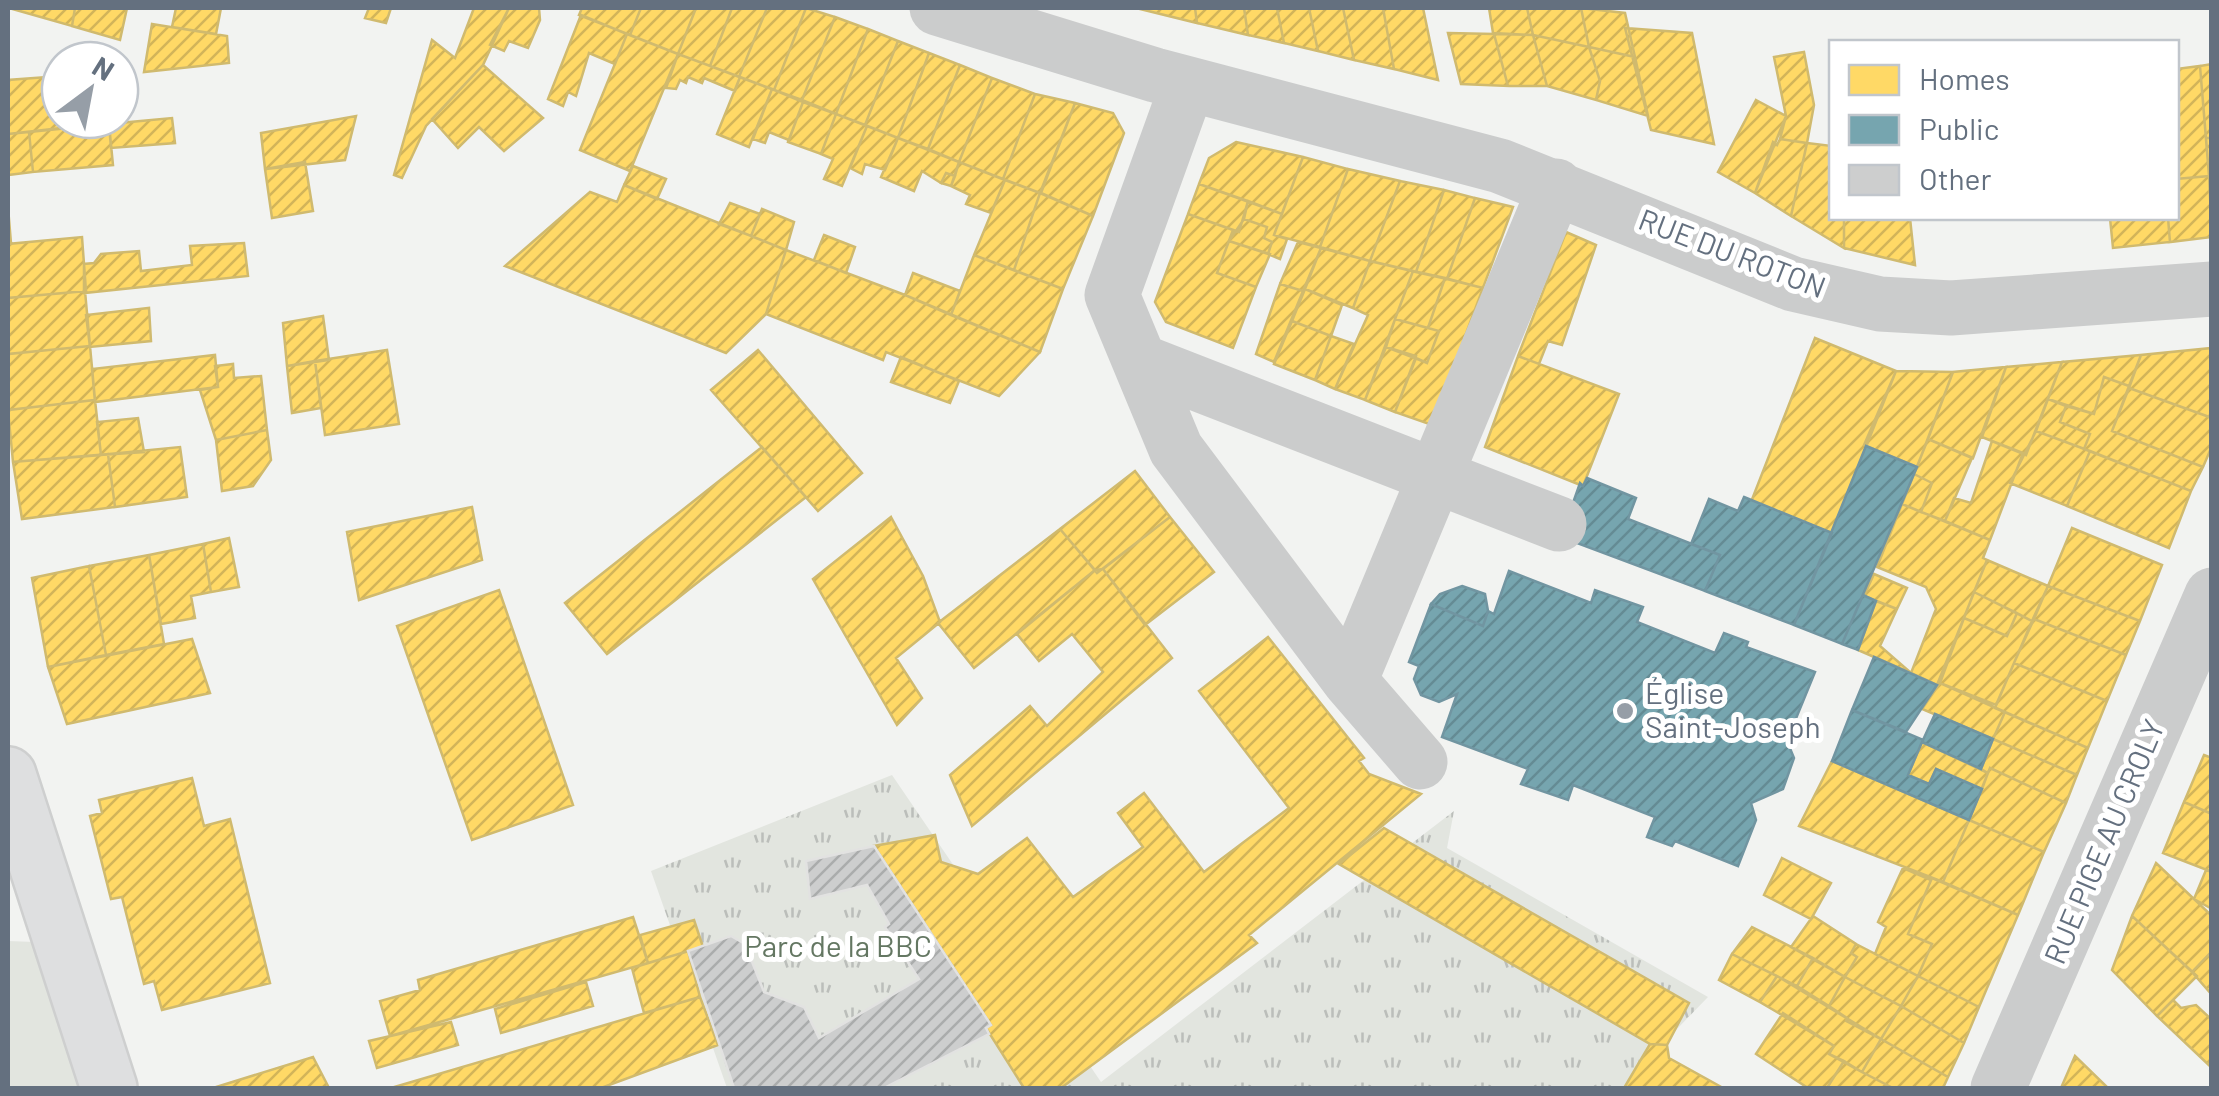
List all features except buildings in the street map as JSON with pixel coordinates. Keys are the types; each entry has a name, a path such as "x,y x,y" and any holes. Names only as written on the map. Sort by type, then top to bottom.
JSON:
{"main road":[{"path":"8,775 109,1088"}],"street":[{"name":"RUE DU ROTON","path":"937,8 1188,84 1443,150 1556,186 1793,284 1880,304 1951,308 2212,289"},
{"path":"1188,84 1112,294 1176,448 1350,680 1420,762"},
{"path":"1350,680 1438,478 1556,186"},
{"path":"1142,362 1559,524"},
{"name":"RUE PIGE AU CROLY","path":"1998,1088 2212,595"}],"green space":[{"name":"Parc de la BBC","path":"892,775 1101,1082 1454,811 1447,848 1708,997 1644,1063 1679,1088 727,1088 651,871"},
{"path":"8,941 61,943 78,1088 8,1088"}],"place":[{"name":"Église Saint-Joseph","path":"1625,711"}]}
